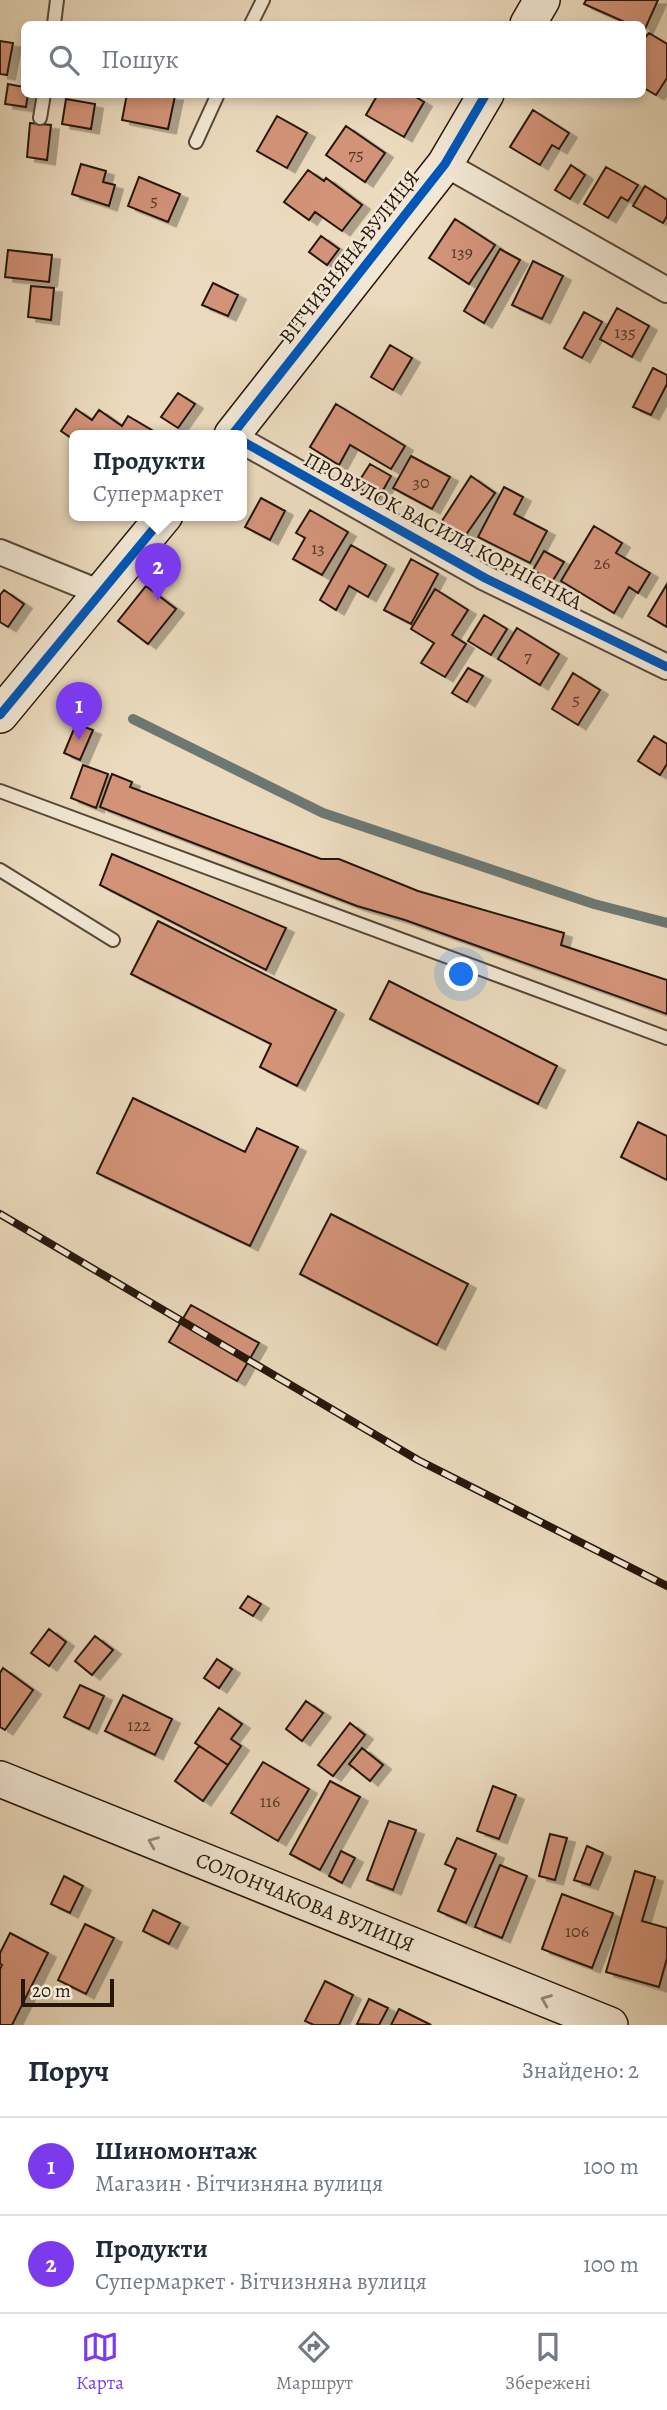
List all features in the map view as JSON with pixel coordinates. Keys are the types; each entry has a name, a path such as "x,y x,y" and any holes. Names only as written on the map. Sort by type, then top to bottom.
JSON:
{"street":[{"path":"530,21 542,0"},
{"name":"ВІТЧИЗНЯНА ВУЛИЦЯ","path":"236,430 445,164 484,98"},
{"path":"445,164 667,290"},
{"name":"ПРОВУЛОК ВАСИЛЯ КОРНІЄНКА","path":"247,444 485,578 667,667"},
{"path":"0,715 160,521"},
{"path":"0,552 101,593"},
{"name":"СОЛОНЧАКОВА ВУЛИЦЯ","path":"0,1779 610,2025"}],"lane":[{"path":"54,21 57,0"},
{"path":"252,21 263,0"},
{"path":"40,118 43,98"},
{"path":"196,142 216,98"},
{"path":"0,791 667,1038"},
{"path":"0,870 113,940"}],"building":[{"path":"586,0 658,0 646,27 646,21 622,21 584,4"},
{"path":"649,33 667,44 667,78 656,95 646,89 646,36"},
{"path":"0,41 13,43 7,75 0,74"},
{"path":"8,84 21,86 21,98 27,98 26,107 5,104"},
{"path":"126,98 175,98 168,129 122,120"},
{"path":"376,98 418,98 424,102 404,137 366,115"},
{"path":"66,99 95,104 91,129 62,124"},
{"path":"533,110 569,133 559,149 552,145 540,165 510,147"},
{"path":"277,116 307,133 287,168 257,151"},
{"path":"30,123 51,125 47,160 27,157"},
{"path":"346,126 385,153 365,182 326,155"},
{"path":"81,164 106,171 103,182 115,185 109,206 72,194"},
{"path":"571,165 585,175 570,199 555,190"},
{"path":"606,167 638,185 628,201 621,197 608,218 584,204"},
{"path":"308,170 324,181 326,178 362,205 342,231 315,212 309,220 284,202"},
{"path":"139,177 180,194 168,222 128,206"},
{"path":"645,186 667,200 667,216 663,223 633,206"},
{"path":"455,219 495,245 469,284 429,258"},
{"path":"321,236 339,249 327,265 309,252"},
{"path":"500,249 520,260 484,323 464,311"},
{"path":"8,250 52,255 49,282 5,277"},
{"path":"533,261 563,276 542,319 512,305"},
{"path":"213,283 238,295 228,316 202,305"},
{"path":"31,286 54,288 51,320 28,317"},
{"path":"617,308 649,326 632,357 600,339"},
{"path":"584,312 602,322 582,358 564,348"},
{"path":"390,345 412,358 393,390 371,377"},
{"path":"653,368 667,375 667,384 651,415 633,407"},
{"path":"178,393 195,404 178,428 161,417"},
{"path":"336,404 405,446 391,469 350,445 339,465 310,447"},
{"path":"76,409 92,420 99,410 122,426 128,416 152,430 69,430 69,437 61,431"},
{"path":"411,456 450,477 432,509 393,488"},
{"path":"370,464 391,476 378,499 356,486"},
{"path":"471,476 495,493 463,539 440,524"},
{"path":"504,487 523,497 514,514 547,531 530,563 478,537"},
{"path":"261,498 285,511 270,540 245,527"},
{"path":"310,510 348,532 322,575 293,559 305,538 296,533"},
{"path":"594,526 622,543 616,553 650,573 638,593 629,587 614,613 561,581"},
{"path":"351,545 386,565 368,597 349,586 336,610 320,600"},
{"path":"544,551 564,562 552,582 533,570"},
{"path":"411,559 438,574 411,624 384,610"},
{"path":"667,584 667,627 648,616"},
{"path":"146,586 176,609 148,644 118,621"},
{"path":"435,589 468,610 452,635 466,644 445,677 421,663 434,643 411,629"},
{"path":"4,590 24,604 8,627 0,622 0,595"},
{"path":"484,615 507,629 491,655 468,641"},
{"path":"517,628 559,654 540,685 498,659"},
{"path":"468,668 483,676 467,702 452,693"},
{"path":"573,673 600,690 578,725 552,709"},
{"path":"76,724 93,730 80,760 64,753"},
{"path":"654,736 667,744 667,764 660,775 638,761"},
{"path":"83,765 108,774 96,808 71,798"},
{"path":"112,774 132,782 130,787 321,859 339,859 418,891 564,933 561,945 667,980 667,1014 405,920 357,906 100,807"},
{"path":"112,854 286,928 266,970 100,885"},
{"path":"158,921 336,1010 297,1086 260,1067 271,1044 131,974"},
{"path":"389,981 557,1066 538,1104 370,1019"},
{"path":"133,1098 245,1152 257,1128 298,1147 250,1246 97,1173"},
{"path":"638,1122 667,1136 667,1180 621,1157"},
{"path":"331,1214 468,1284 437,1345 300,1274"},
{"path":"191,1305 259,1343 237,1381 169,1342"},
{"path":"248,1596 261,1604 253,1616 240,1608"},
{"path":"49,1629 66,1642 49,1666 31,1653"},
{"path":"95,1636 113,1650 92,1675 75,1661"},
{"path":"217,1659 232,1669 219,1688 204,1678"},
{"path":"3,1668 33,1690 5,1730 0,1727 0,1673"},
{"path":"80,1685 104,1696 89,1729 64,1717"},
{"path":"123,1695 172,1719 155,1755 105,1731"},
{"path":"306,1701 323,1713 302,1741 286,1729"},
{"path":"219,1708 242,1724 231,1739 241,1746 228,1765 195,1743"},
{"path":"350,1723 365,1735 333,1776 318,1765"},
{"path":"199,1746 228,1765 203,1801 175,1781"},
{"path":"362,1748 383,1765 370,1781 349,1764"},
{"path":"263,1762 309,1789 278,1841 231,1813"},
{"path":"330,1781 360,1797 320,1870 290,1854"},
{"path":"493,1786 516,1795 499,1839 477,1831"},
{"path":"389,1821 416,1830 393,1890 367,1880"},
{"path":"550,1834 567,1838 555,1880 539,1876"},
{"path":"457,1838 496,1854 466,1923 438,1911 456,1869 445,1864"},
{"path":"587,1846 603,1853 590,1885 574,1880"},
{"path":"341,1851 355,1858 342,1883 329,1876"},
{"path":"500,1865 527,1876 502,1938 475,1927"},
{"path":"635,1871 655,1877 642,1921 667,1928 667,1958 659,1987 606,1972"},
{"path":"64,1876 83,1886 70,1913 51,1904"},
{"path":"562,1894 613,1913 592,1968 542,1949"},
{"path":"153,1910 180,1923 169,1944 143,1931"},
{"path":"85,1924 114,1938 86,1994 58,1980"},
{"path":"10,1933 48,1953 12,2025 0,2025 0,1953"},
{"path":"325,1981 353,1995 339,2025 314,2025 305,2021"},
{"path":"369,1999 388,2008 379,2025 357,2024"},
{"path":"399,2009 431,2025 391,2025"}],"waterway":[{"path":"133,719 323,813 594,904 667,923"}],"railway":[{"path":"0,1214 418,1460 667,1586"}],"cycle path":[{"path":"236,430 445,164 484,98"},
{"path":"247,444 485,578 667,667"},
{"path":"0,715 160,521"}],"place":[{"name":"Продукти","path":"158,601"},
{"name":"Шиномонтаж","path":"79,740"}]}
